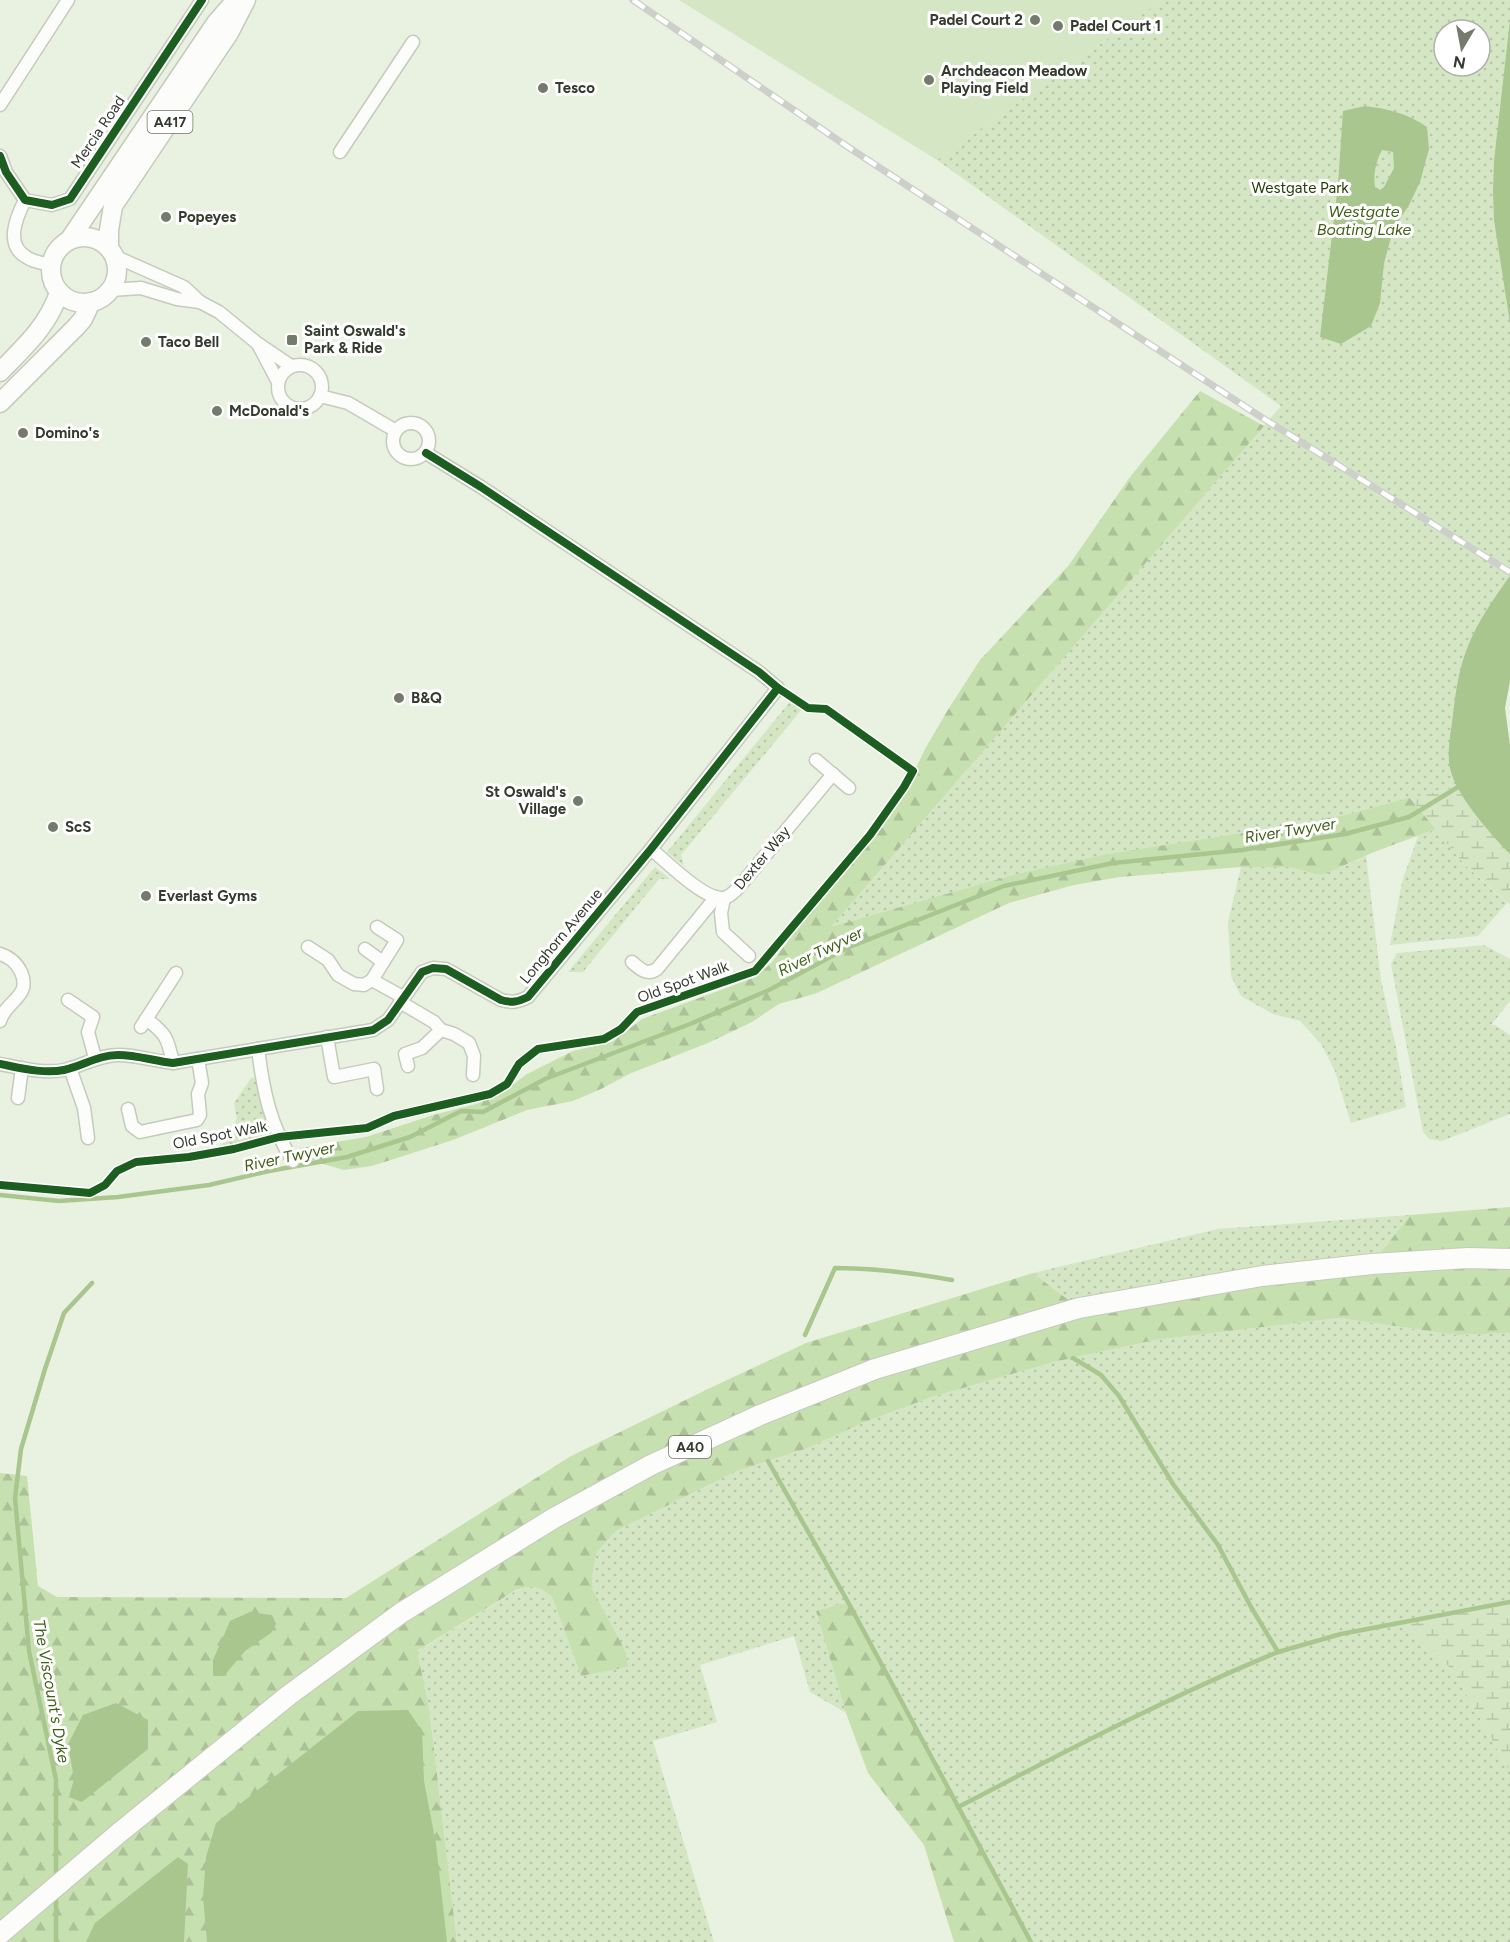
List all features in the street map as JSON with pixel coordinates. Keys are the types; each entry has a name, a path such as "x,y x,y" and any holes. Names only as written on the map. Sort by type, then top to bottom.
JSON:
{"highway":[{"name":"A40","path":"0,1934 119,1833 280,1702 401,1612 554,1518 651,1465 760,1414 875,1369 1079,1308 1262,1276 1372,1264 1468,1258 1510,1259"}],"main road":[{"name":"A417","path":"50,266 54,254 61,244 70,239 216,23 236,0"},
{"name":"A417","path":"110,290 117,275 108,230 113,206 229,33 246,0"},
{"path":"70,239 80,236 93,237 112,252"},
{"path":"50,266 53,284 59,293 77,303 100,299 110,290"},
{"path":"0,372 40,330 51,314 59,293"},
{"path":"0,403 76,327 92,302"}],"street":[{"path":"0,105 68,0"},
{"name":"Mercia Road","path":"25,200 52,205 70,199 202,0"},
{"path":"340,152 413,42"},
{"path":"0,156 6,172 25,200 17,215 13,234 18,251 28,259 50,266"},
{"path":"112,252 184,287 200,302 219,312 257,343 291,366"},
{"path":"110,290 141,288 177,299 200,302"},
{"path":"257,343 278,382 278,394 283,401 295,409 310,407 320,396 321,381 318,374 307,366 291,366 284,371 278,382"},
{"path":"320,396 348,403 396,431"},
{"path":"409,423 419,424 430,439 426,453 415,459 402,457 394,447 396,431 409,423"},
{"name":"Longhorn Avenue","path":"0,1064 46,1072 70,1068 95,1058 117,1055 173,1063 373,1030 388,1020 422,972 433,968 446,969 501,1000 518,1002 528,997 651,849 778,688 759,672 481,487 426,453"},
{"path":"816,760 849,788"},
{"name":"Dexter Way","path":"651,849 706,894 720,898 730,895 833,774"},
{"path":"720,898 723,932 749,956"},
{"path":"632,962 644,972 657,969 720,898"},
{"path":"308,947 328,960 338,975 354,984 364,985 372,980 397,940 377,927"},
{"path":"364,949 383,962"},
{"path":"0,954 17,963 25,982 23,990 1,1018"},
{"path":"173,1063 163,1032 144,1023 176,973"},
{"path":"372,980 434,1022 441,1030 469,1042 474,1056 473,1075"},
{"path":"69,1000 93,1017 88,1032 95,1058"},
{"path":"408,1066 405,1054 422,1048 441,1030"},
{"path":"327,1037 334,1077 374,1069 377,1089"},
{"path":"258,1049 270,1113 279,1137 293,1161"},
{"path":"128,1108 132,1126 140,1132 197,1120 200,1115 198,1094 202,1083 198,1059"},
{"path":"18,1098 22,1068"},
{"path":"70,1068 84,1108 88,1137"}],"green space":[{"name":"Archdeacon Meadow Playing Field","path":"679,0 1162,0 937,160"},
{"name":"Westgate Park","path":"1162,0 1510,0 1510,627 1483,775 1458,787 1345,815 1243,833 830,928 1281,406 937,160"},
{"path":"1200,391 1264,426 831,927 1013,875 1108,854 1345,815 1410,798 1436,829 1374,852 1325,874 1318,875 1290,867 1241,867 1120,877 1074,885 1009,903 817,993 779,1004 752,1022 708,1043 629,1074 573,1101 527,1110 453,1140 372,1166 344,1170 300,1157 300,1148 366,1137 433,1115 476,1104 501,1094 527,1074 573,1051 612,1042 642,1019 756,977 772,962 898,800 949,708 980,660 1069,565 1130,477"},
{"path":"792,699 803,708 681,855 684,866 667,852"},
{"path":"1458,787 1473,811 1510,854 1510,905 1464,864 1410,798"},
{"path":"1436,829 1464,864 1507,903 1478,936 1390,945 1402,882 1418,836"},
{"path":"1366,856 1381,980 1406,1107 1351,1123 1335,1071 1321,1044 1300,1021 1273,1014 1241,996 1231,976 1228,922 1241,867 1290,867 1318,875"},
{"path":"655,867 670,879 659,879 583,972 568,972"},
{"path":"1484,945 1510,959 1510,1001 1491,1025 1495,1025 1510,1035 1510,1114 1442,1141 1429,1139 1423,1132 1391,964 1397,953"},
{"path":"258,1077 274,1132 219,1148 237,1119 234,1103 251,1078"},
{"path":"1510,1207 1510,1333 1457,1335 1339,1318 1155,1340 1054,1362 932,1397 865,1422 808,1448 737,1471 616,1531 597,1552 592,1588 626,1652 628,1667 581,1676 552,1597 531,1587 516,1590 417,1651 429,1707 457,1942 0,1942 0,1473 27,1476 38,1586 57,1597 346,1598 571,1456 806,1343 1033,1273 1079,1308 1372,1264 1410,1215"},
{"path":"1410,1215 1372,1264 1079,1308 1033,1273 1218,1229"},
{"path":"1339,1318 1457,1335 1510,1333 1510,1602 1405,1622 1454,1672 1510,1772 1510,1942 1031,1942 848,1602 816,1611 846,1713 810,1692 794,1636 700,1665 717,1722 653,1741 714,1942 457,1942 429,1707 416,1652 517,1590 531,1587 552,1597 581,1676 627,1667 626,1652 592,1588 597,1552 616,1531 737,1471 808,1448 865,1422 932,1397 1054,1362 1155,1340"},
{"path":"848,1602 1031,1942 954,1942 924,1845 868,1773 846,1713 816,1611"},
{"path":"1510,1602 1510,1772 1454,1672 1405,1622"}],"water":[{"path":"1510,20 1510,323 1494,220 1493,191 1494,161"},
{"name":"Westgate Boating Lake","path":"1365,106 1389,110 1412,118 1427,127 1429,149 1420,182 1393,230 1384,263 1380,303 1371,326 1341,344 1320,337 1338,184 1343,111","holes":["1382,150 1393,152 1394,168 1380,190 1375,187 1374,182 1378,159"]},
{"path":"1510,576 1510,681 1505,708 1510,745 1510,854 1466,802 1453,778 1449,757 1459,674 1465,655 1481,619"},
{"path":"250,1612 272,1615 276,1624 271,1633 245,1651 224,1676 213,1676 213,1660 230,1621"},
{"path":"116,1703 148,1720 148,1749 82,1802 69,1797 74,1779 68,1744 83,1715"},
{"path":"408,1710 422,1731 424,1781 436,1844 447,1942 207,1942 203,1897 206,1857 216,1823 358,1711"},
{"path":"178,1857 188,1864 184,1942 86,1942 95,1923"}],"waterway":[{"name":"River Twyver","path":"0,1195 59,1201 118,1197 209,1185 347,1157 410,1137 461,1111 483,1112 545,1079 690,1024 769,990 847,948 1004,886 1113,863 1242,850 1345,834 1409,817 1463,784"},
{"path":"805,1335 835,1268 894,1271 952,1280"},
{"name":"The Viscount's Dyke","path":"56,1877 56,1780 29,1651 15,1498 21,1449 64,1313 92,1283"},
{"path":"1073,1358 1101,1375 1119,1396 1173,1484 1218,1545 1278,1652 1341,1634 1510,1602"},
{"path":"768,1461 848,1602 1031,1942"},
{"path":"958,1807 1156,1707 1278,1652"},
{"name":"The Viscount's Dyke","path":"56,1894 56,1942"}],"railway":[{"path":"633,0 848,147 1261,417 1510,572"}],"cycle path":[{"path":"0,156 6,172 25,200 52,205 70,199 202,0"},
{"path":"0,1064 32,1070 56,1071 118,1055 173,1063 373,1030 388,1020 422,972 433,968 446,969 501,1000 515,1002 528,997 651,849 778,688 759,672 481,487 426,453"},
{"name":"Old Spot Walk","path":"0,1185 90,1193 105,1185 117,1171 136,1162 189,1157 234,1149 279,1137 367,1128 394,1116 490,1094 507,1084 519,1064 538,1049 604,1039 621,1029 637,1012 755,971 870,835 913,771 826,709 808,708 778,688"}],"place":[{"name":"Padel Court 2","path":"1035,20"},
{"name":"Padel Court 1","path":"1058,26"},
{"name":"Archdeacon Meadow Playing Field","path":"929,80"},
{"name":"Tesco","path":"543,88"},
{"name":"Popeyes","path":"166,217"},
{"name":"Saint Oswald's Park & Ride","path":"292,340"},
{"name":"Taco Bell","path":"146,342"},
{"name":"McDonald's","path":"217,411"},
{"name":"Domino's","path":"23,433"},
{"name":"B&Q","path":"399,698"},
{"name":"St Oswald's Village","path":"578,801"},
{"name":"ScS","path":"53,827"},
{"name":"Everlast Gyms","path":"146,896"}]}
